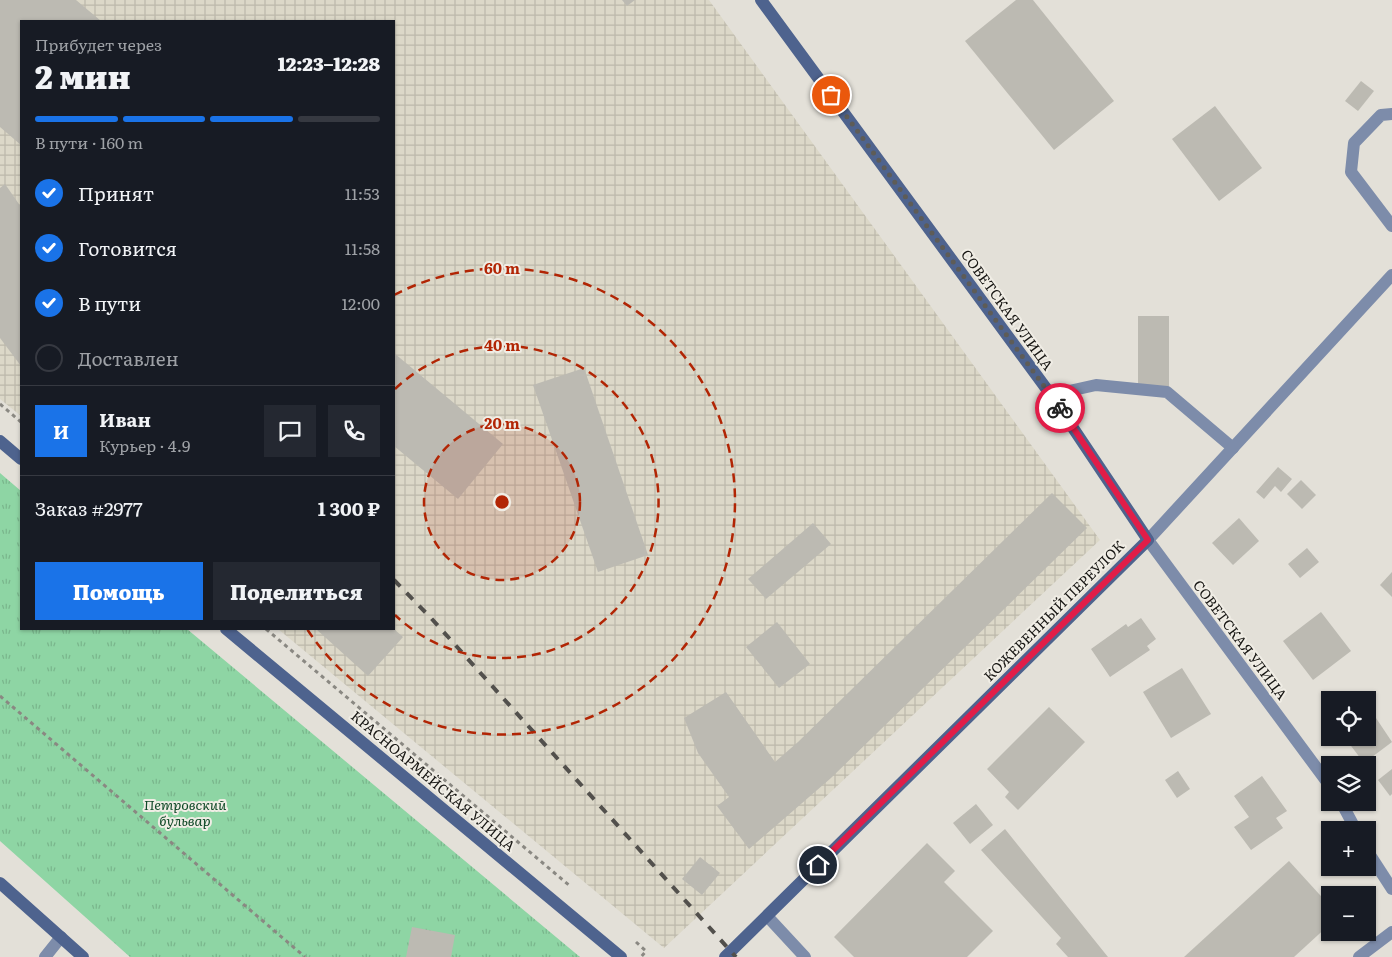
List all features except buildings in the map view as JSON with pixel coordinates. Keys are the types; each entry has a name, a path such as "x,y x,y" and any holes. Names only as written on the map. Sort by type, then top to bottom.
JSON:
{"street":[{"name":"СОВЕТСКАЯ УЛИЦА","path":"762,0 1051,395 1148,540 1321,774"},
{"path":"1392,114 1382,115 1354,143 1351,172 1392,226"},
{"name":"КОЖЕВЕННЫЙ ПЕРЕУЛОК","path":"725,957 1148,540 1392,275"},
{"path":"1051,395 1096,385 1167,392 1233,448"},
{"path":"0,441 20,458"},
{"name":"КРАСНОАРМЕЙСКАЯ УЛИЦА","path":"227,630 621,957"},
{"path":"1376,864 1392,889"},
{"path":"0,883 82,957"},
{"path":"767,916 805,957"},
{"path":"1359,957 1392,932"},
{"path":"45,957 61,937"}],"path":[{"path":"0,404 20,421"},
{"path":"267,630 578,893"},
{"path":"0,696 305,957"},
{"path":"631,938 646,951 640,957"}],"shaded area":[{"path":"0,0 709,0 1100,540 664,948 279,630 395,630 395,20 20,20 20,415 0,399"}],"green space":[{"name":"Петровский бульвар","path":"0,473 20,490 20,630 188,630 580,957 130,957 0,841"}],"railway":[{"path":"395,581 431,618 736,957"}],"way so far":[{"path":"831,95 1060,408"}],"route":[{"path":"818,865 1148,540 1060,408"}]}
